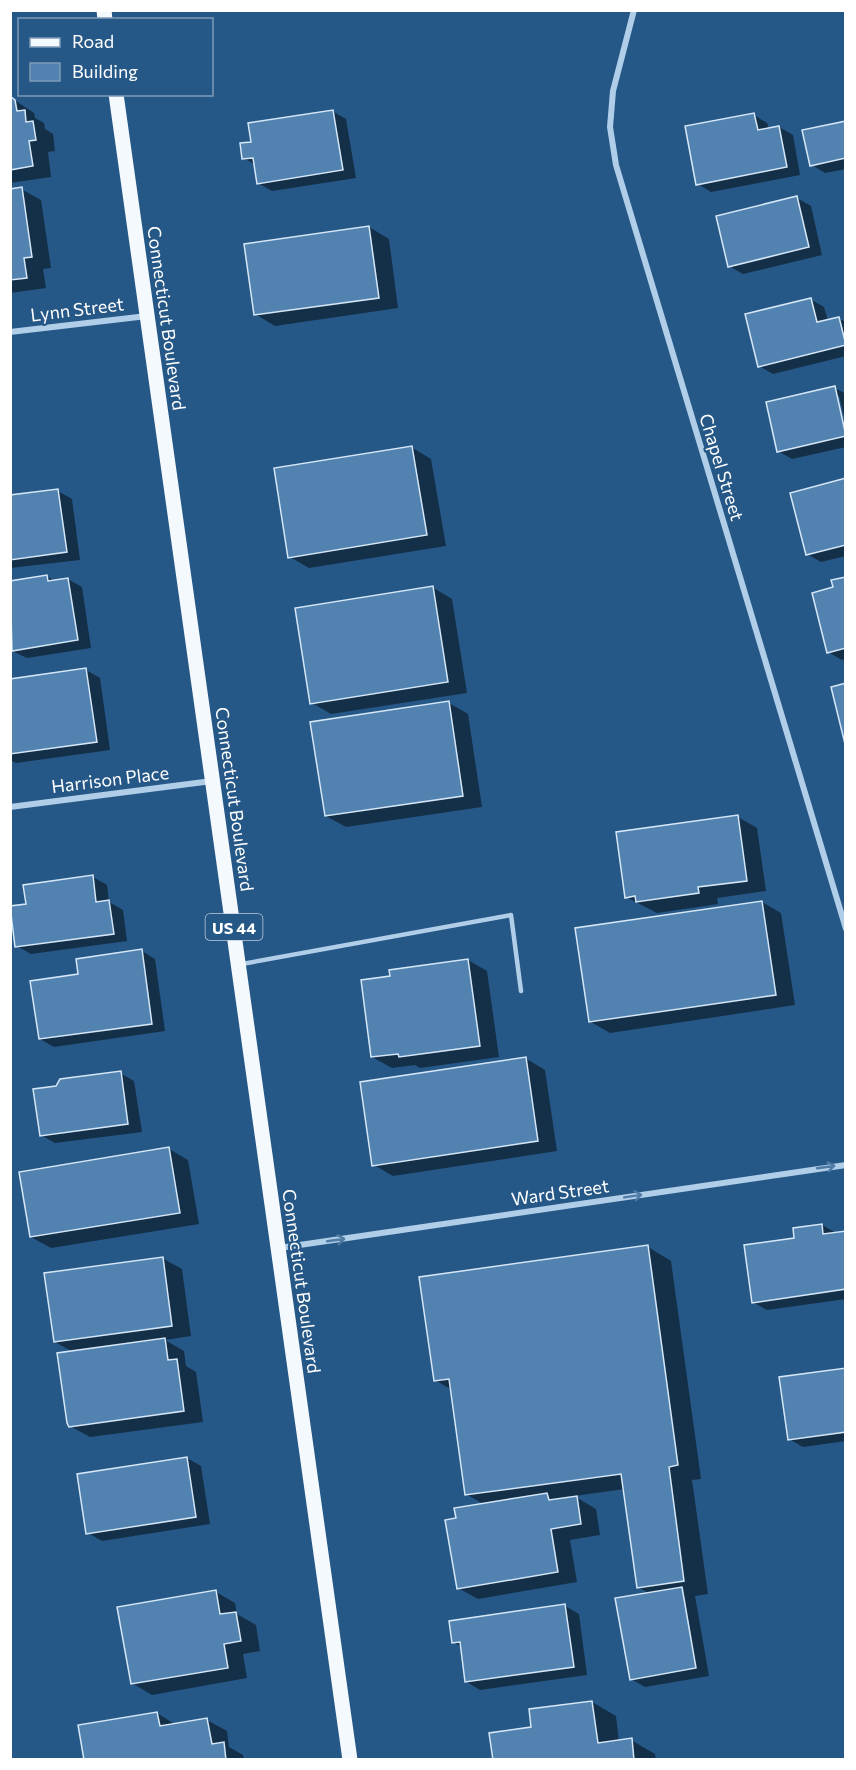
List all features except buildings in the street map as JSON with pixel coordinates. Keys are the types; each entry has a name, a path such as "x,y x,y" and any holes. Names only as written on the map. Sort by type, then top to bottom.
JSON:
{"main road":[{"name":"Connecticut Boulevard","path":"116,96 350,1760"}],"street":[{"name":"Chapel Street","path":"634,10 613,91 610,127 616,165 846,929"},
{"name":"Lynn Street","path":"10,332 147,316"},
{"name":"Harrison Place","path":"10,807 213,781"},
{"name":"Ward Street","path":"278,1248 846,1165"}],"lane":[{"path":"239,964 511,915 521,991"}]}
